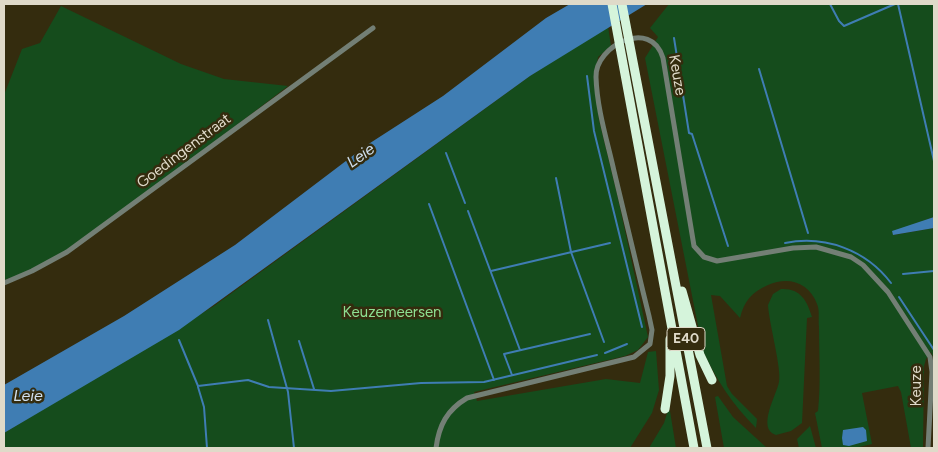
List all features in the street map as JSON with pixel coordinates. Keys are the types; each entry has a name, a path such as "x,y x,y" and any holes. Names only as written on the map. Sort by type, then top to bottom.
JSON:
{"highway":[{"name":"E40","path":"612,4 694,448"},
{"name":"E40","path":"622,4 707,448"},
{"path":"666,231 700,355 712,380"},
{"path":"665,409 670,376 671,326"}],"street":[{"name":"Goedingenstraat","path":"4,282 32,271 74,248 373,28"},
{"name":"Keuze","path":"436,448 440,428 445,418 452,408 467,398 634,357 650,344 652,330 604,125 596,75 597,66 604,55 623,42 636,37 648,38 657,44 663,58 694,246 704,258 718,261 793,248 816,247 851,257 863,265 888,292 930,357 932,372 928,448"}],"green space":[{"path":"669,4 934,4 934,217 892,232 894,235 934,228 934,359 931,352 924,366 923,448 911,448 901,392 898,386 862,393 872,444 855,448 822,448 815,413 818,411 820,369 818,309 809,290 797,283 790,281 776,282 757,291 746,302 740,318 720,296 711,295 727,386 732,394 757,419 756,428 726,392 714,372 703,351 645,58 658,37 650,28"},
{"path":"61,6 181,64 224,79 288,86 67,250 36,268 4,280 4,95 22,49 40,43"},
{"name":"Keuzemeersen","path":"608,26 611,46 598,57 594,79 599,120 648,337 638,350 625,356 474,392 477,401 606,379 640,383 648,352 656,351 659,390 652,413 630,448 4,448 4,433 214,306 530,76"},
{"path":"781,289 788,289 802,296 808,305 812,317 807,318 802,423 791,431 776,435 770,431 768,426 769,411 779,382 779,376 768,305 773,294"},
{"path":"718,396 733,417 767,448 724,448 715,397"},
{"path":"668,410 670,411 676,448 649,448 664,423"},
{"path":"810,426 816,448 799,448 797,439"}],"water":[{"name":"Leie","path":"570,4 647,4 530,76 179,330 4,433 4,385 124,316 235,245 367,145 443,96 546,18"},
{"path":"934,217 934,228 893,235 892,231"},
{"path":"863,427 866,430 867,441 849,446 843,445 843,430"}],"waterway":[{"path":"830,4 839,21 844,26 895,4"},
{"path":"898,4 934,161"},
{"path":"674,38 689,133 692,134 728,246"},
{"path":"759,69 808,233"},
{"path":"587,76 594,131 642,327"},
{"path":"446,153 465,203"},
{"path":"556,178 571,252 604,342"},
{"path":"429,204 494,380"},
{"path":"468,211 520,350"},
{"path":"785,243 815,241 830,243 844,248 870,262 891,283"},
{"path":"491,271 610,243"},
{"path":"903,274 934,271"},
{"path":"899,297 934,350"},
{"path":"268,320 288,392 294,448"},
{"path":"512,375 504,354 590,334"},
{"path":"179,340 198,386 248,380 269,387 331,391 421,383 484,382 597,355"},
{"path":"299,341 314,389"},
{"path":"605,353 627,344"},
{"path":"198,387 204,407 207,448"}]}
